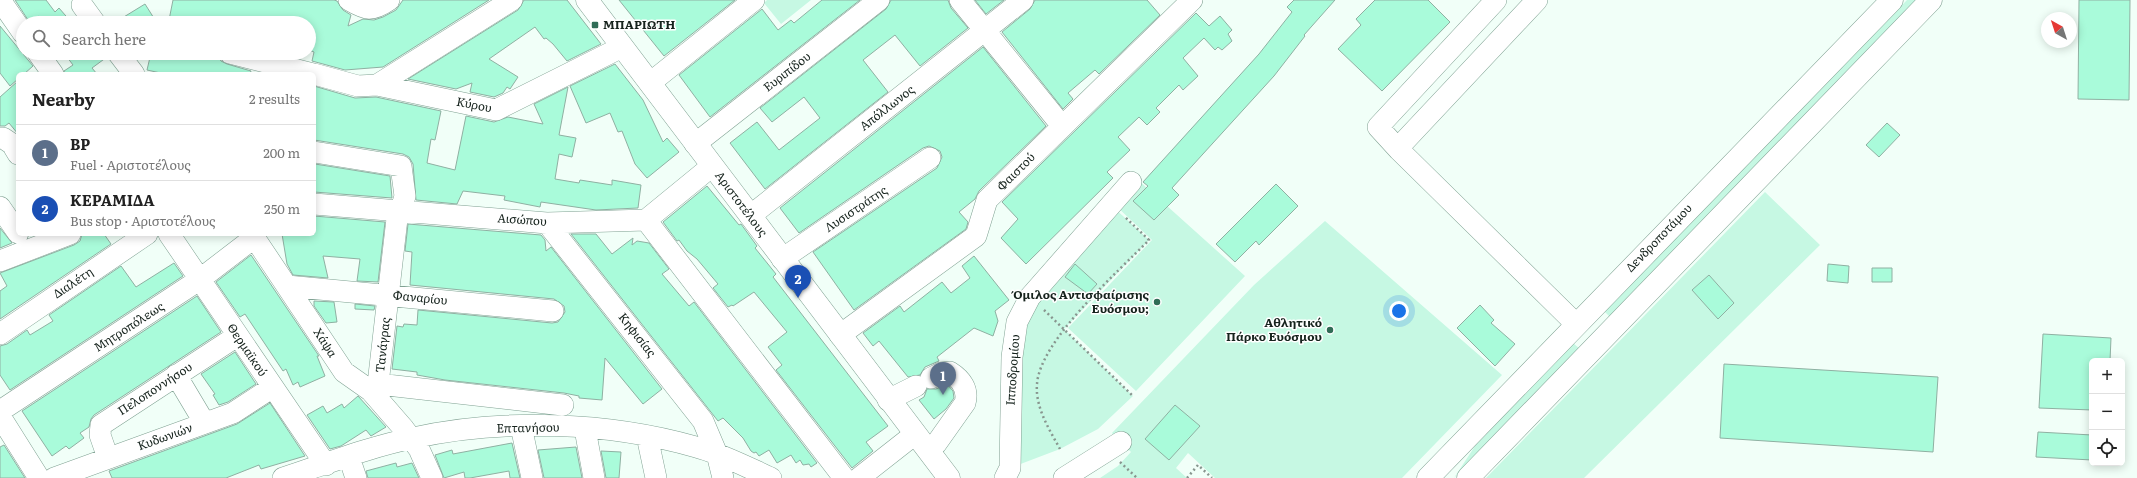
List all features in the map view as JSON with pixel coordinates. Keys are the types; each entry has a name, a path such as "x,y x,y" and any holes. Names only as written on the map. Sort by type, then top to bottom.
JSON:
{"main road":[{"name":"Δενδροποτάμου","path":"1428,478 1892,0"},
{"path":"1468,478 1931,0"},
{"name":"Αριστοτέλους","path":"592,2 622,47 891,404 949,478"},
{"path":"1576,324 1597,344"},
{"name":"Αριστοτέλους","path":"891,404 924,428 964,478"}],"street":[{"path":"349,0 361,7 378,8 389,0"},
{"path":"377,85 512,0"},
{"path":"650,83 754,0"},
{"name":"Ευριπίδου","path":"695,144 879,0"},
{"path":"960,0 1062,126"},
{"name":"Απόλλωνος","path":"750,216 1023,0"},
{"path":"1496,0 1378,127 1576,324"},
{"path":"1398,148 1537,0"},
{"name":"Φαιστού","path":"840,335 976,236 987,200 1062,126 1181,4"},
{"path":"82,5 90,16"},
{"path":"1,6 16,24"},
{"name":"Κύρου","path":"316,75 358,86 377,85 496,110 622,47"},
{"path":"43,60 52,72"},
{"path":"124,60 133,72"},
{"name":"Κύρου","path":"258,60 305,72"},
{"path":"0,138 3,138 12,144 16,151"},
{"name":"Τανάγρας","path":"316,152 401,166 405,196 400,210 375,388"},
{"name":"Λυσιστράτης","path":"782,259 930,158"},
{"path":"712,166 646,220 844,478"},
{"name":"Ιπποδρομίου","path":"1005,478 1010,468 1012,357 1017,322 1030,297 1131,182"},
{"name":"Αισώπου","path":"316,204 547,223 646,220"},
{"path":"0,207 16,230"},
{"name":"Κηφισίας","path":"547,223 699,415 716,454 723,478"},
{"path":"0,261 22,239 55,236"},
{"name":"Θερμαϊκού","path":"170,236 326,465"},
{"name":"Μητροπόλεως","path":"0,411 199,280 254,236"},
{"name":"Χάψα","path":"254,236 344,372 375,388 411,438 432,478"},
{"name":"Διαλέτη","path":"0,334 136,237"},
{"name":"Φαναρίου","path":"287,286 553,311"},
{"name":"Πελοποννήσου","path":"108,458 100,435 101,425 237,336"},
{"path":"891,404 923,382 941,373 950,372 961,382 967,396 965,402 936,444"},
{"path":"176,375 204,422"},
{"name":"Κυδωνιών","path":"54,478 239,410 273,388"},
{"path":"375,388 563,405"},
{"path":"0,416 39,478"},
{"path":"521,426 532,478"},
{"name":"Επτανήσου","path":"283,478 411,438 453,432 521,426 585,429 646,436 681,443 716,454 771,478"},
{"path":"585,429 594,478"},
{"path":"859,478 915,434"},
{"path":"646,436 656,478"},
{"path":"1064,478 1121,442"},
{"path":"348,457 356,478"}],"path":[{"path":"1060,449 1044,420 1038,397 1037,383 1044,358 1064,328 1149,240 1112,205"},
{"path":"1030,297 1064,328 1133,396"},
{"path":"1187,478 1198,465 1212,478"}],"green space":[{"path":"767,0 811,0 781,24 764,3"},
{"path":"1907,0 1918,0 1610,317 1604,311"},
{"name":"Αθλητικό Πάρκο Ευόσμου","path":"1137,179 1245,276 1136,391 1068,328 1152,240 1114,204"},
{"path":"1765,192 1820,245 1584,478 1486,478"},
{"path":"1111,205 1149,240 1064,329 1133,396 1098,429 1060,449 1010,468 1017,322"},
{"name":"Αθλητικό Πάρκο Ευόσμου","path":"1325,221 1502,375 1402,478 1215,478 1188,453 1176,468 1187,478 1100,478 1118,466 1131,452 1112,433 1254,285"},
{"path":"1573,343 1580,349 1454,478 1475,446"}],"building":[{"path":"15,0 46,0 55,12 59,8 66,16 39,16 25,16"},
{"path":"173,0 334,0 337,1 343,10 351,15 348,26 363,19 374,20 383,17 396,10 403,0 489,0 383,67 345,70 312,61 316,60 316,16 170,16"},
{"path":"524,0 567,0 601,44 567,61 553,44 546,38 544,39 535,27 489,59 518,77 510,89 507,87 503,93 494,97 470,92 472,83 456,89 408,79 518,10"},
{"path":"619,0 735,0 664,56"},
{"path":"822,0 860,0 710,117 679,75 762,9 778,30 791,20 794,23"},
{"path":"891,0 948,0 951,8 968,28 920,66 895,35 863,60 888,92 765,189 730,143 757,122 779,150 820,118 804,97 772,122 760,108 886,9"},
{"path":"975,0 1004,0 986,14"},
{"path":"1035,0 1147,0 1160,15 1099,74 1095,70 1068,93 1073,99 1063,109 1002,32 1030,9"},
{"path":"1294,0 1335,0 1304,35 1305,36 1274,76 1172,188 1179,195 1154,220 1133,201 1148,186 1143,182 1259,54 1292,12 1287,7"},
{"path":"1375,0 1428,0 1450,22 1382,91 1338,49 1361,25 1356,19"},
{"path":"2079,0 2130,0 2129,100 2078,99"},
{"path":"145,4 153,16 125,16"},
{"path":"1196,13 1209,26 1220,16 1232,30 1228,34 1232,41 1222,50 1218,47 1215,50 1204,38 1183,58 1198,76 1183,90 1179,85 1156,108 1160,112 1147,125 1139,117 1118,137 1130,150 1107,172 1113,178 1026,264 1001,238 1018,219 1002,202"},
{"path":"0,26 16,45 16,60 28,60 33,66 26,72 16,72 16,81 10,86 0,73"},
{"path":"983,47 1046,126 979,191 975,199 959,212 968,222 966,229 854,310 813,252 937,168 942,157 940,151 929,146 923,148 799,233 780,208"},
{"path":"69,60 103,60 92,68 95,72 64,72 73,65"},
{"path":"149,60 220,60 227,64 251,71 156,72 147,70"},
{"path":"615,64 643,100 663,142 667,138 679,152 647,178 635,164 622,131 618,132 610,113 586,123 570,86"},
{"path":"16,83 16,132 9,123 5,126 0,126 0,97"},
{"path":"316,87 355,98 376,97 441,111 435,140 431,139 427,163 455,170 466,116 494,122 508,117 543,124 534,104 568,87 559,135 576,138 572,157 559,154 555,179 579,183 580,180 612,185 612,180 641,185 638,208 596,210 541,202 540,207 504,200 505,196 463,191 457,204 416,200 413,164 409,157 403,154 316,140"},
{"path":"1887,123 1900,135 1879,157 1866,145"},
{"path":"316,164 390,176 392,198 316,192"},
{"path":"1276,184 1298,206 1259,245 1256,241 1235,262 1216,244"},
{"path":"707,186 739,225 741,224 757,246 755,248 776,274 773,277 888,426 866,442 873,451 852,468 776,370 782,365 768,347 787,332 754,292 733,306 728,307 713,288 718,284 697,259 687,251 679,240 677,241 663,222"},
{"path":"316,216 385,222 378,282 357,281 360,259 323,256 328,278 293,275 287,264 282,236 316,236"},
{"path":"408,224 541,235 545,240 546,251 551,247 662,389 643,404 605,358 602,400 579,398 579,396 564,393 445,380 417,375 417,372 392,369 397,326 403,327 404,324 417,325 418,310 552,323 558,322 565,312 564,306 554,299 410,285 412,252 405,251"},
{"path":"0,228 12,243 0,248"},
{"path":"571,234 596,234 612,254 633,238 632,245 637,241 649,243 669,269 662,274 689,306 694,302 817,463 811,467 809,464 803,465 800,460 796,463 791,455 777,463 769,450 759,456 756,452 754,453 751,451 743,438 723,418 718,421"},
{"path":"81,236 105,236 111,244 0,319 0,291 7,286 0,273 74,245 80,241"},
{"path":"251,255 319,356 317,356 325,376 300,387 298,382 293,385 286,369 283,371 245,314 240,317 216,282"},
{"path":"974,256 1009,300 995,311 998,321 993,336 974,328 937,357 939,361 925,367 920,375 908,377 879,341 873,346 863,333 900,306 904,312 942,282 951,293 970,278 962,266"},
{"path":"174,263 183,276 10,390 0,375 0,346 7,344 27,330 30,335 53,321 49,315 121,266 136,287"},
{"path":"1075,264 1097,284 1088,294 1065,277"},
{"path":"1828,264 1849,266 1848,283 1827,281"},
{"path":"1872,268 1892,268 1892,282 1872,282"},
{"path":"1709,275 1734,303 1718,319 1692,290"},
{"path":"197,296 221,332 94,415 91,419 89,427 80,433 84,438 69,449 66,446 52,456 22,411"},
{"path":"314,301 334,302 337,322 326,323 314,306"},
{"path":"355,304 375,306 374,310 355,309"},
{"path":"1480,305 1494,320 1491,323 1515,344 1495,366 1457,328"},
{"path":"2043,334 2111,338 2110,358 2089,358 2089,410 2039,408"},
{"path":"235,352 256,384 228,402 219,405 213,395 215,394 201,374"},
{"path":"1724,364 1938,377 1933,452 1720,438"},
{"path":"947,384 953,391 954,398 946,409 934,419 919,400 924,397 927,389 936,389"},
{"path":"358,396 386,427 371,436 366,430 341,446 330,449 307,415 323,406 327,413 342,404 344,408"},
{"path":"270,403 305,456 261,469 259,465 226,478 112,478 109,471 237,424"},
{"path":"1175,405 1200,426 1169,460 1145,439"},
{"path":"2038,432 2089,435 2089,460 2036,457"},
{"path":"512,443 520,478 510,478 509,471 470,478 465,478 464,472 444,478 435,455 452,450 453,454"},
{"path":"4,445 25,478 0,478 0,447"},
{"path":"576,447 582,478 544,478 538,450"},
{"path":"601,451 621,452 619,478 606,478"},
{"path":"396,463 397,467 412,463 419,478 368,478 366,471"}],"place":[{"name":"ΜΠΑΡΙΩΤΗ","path":"595,25"},
{"name":"ΚΕΡΑΜΙΔΑ","path":"798,298"},
{"name":"Όμιλος Αντισφαίρισης Ευόσμου;","path":"1157,302"},
{"name":"Αθλητικό Πάρκο Ευόσμου","path":"1330,330"},
{"name":"BP","path":"943,395"}]}
